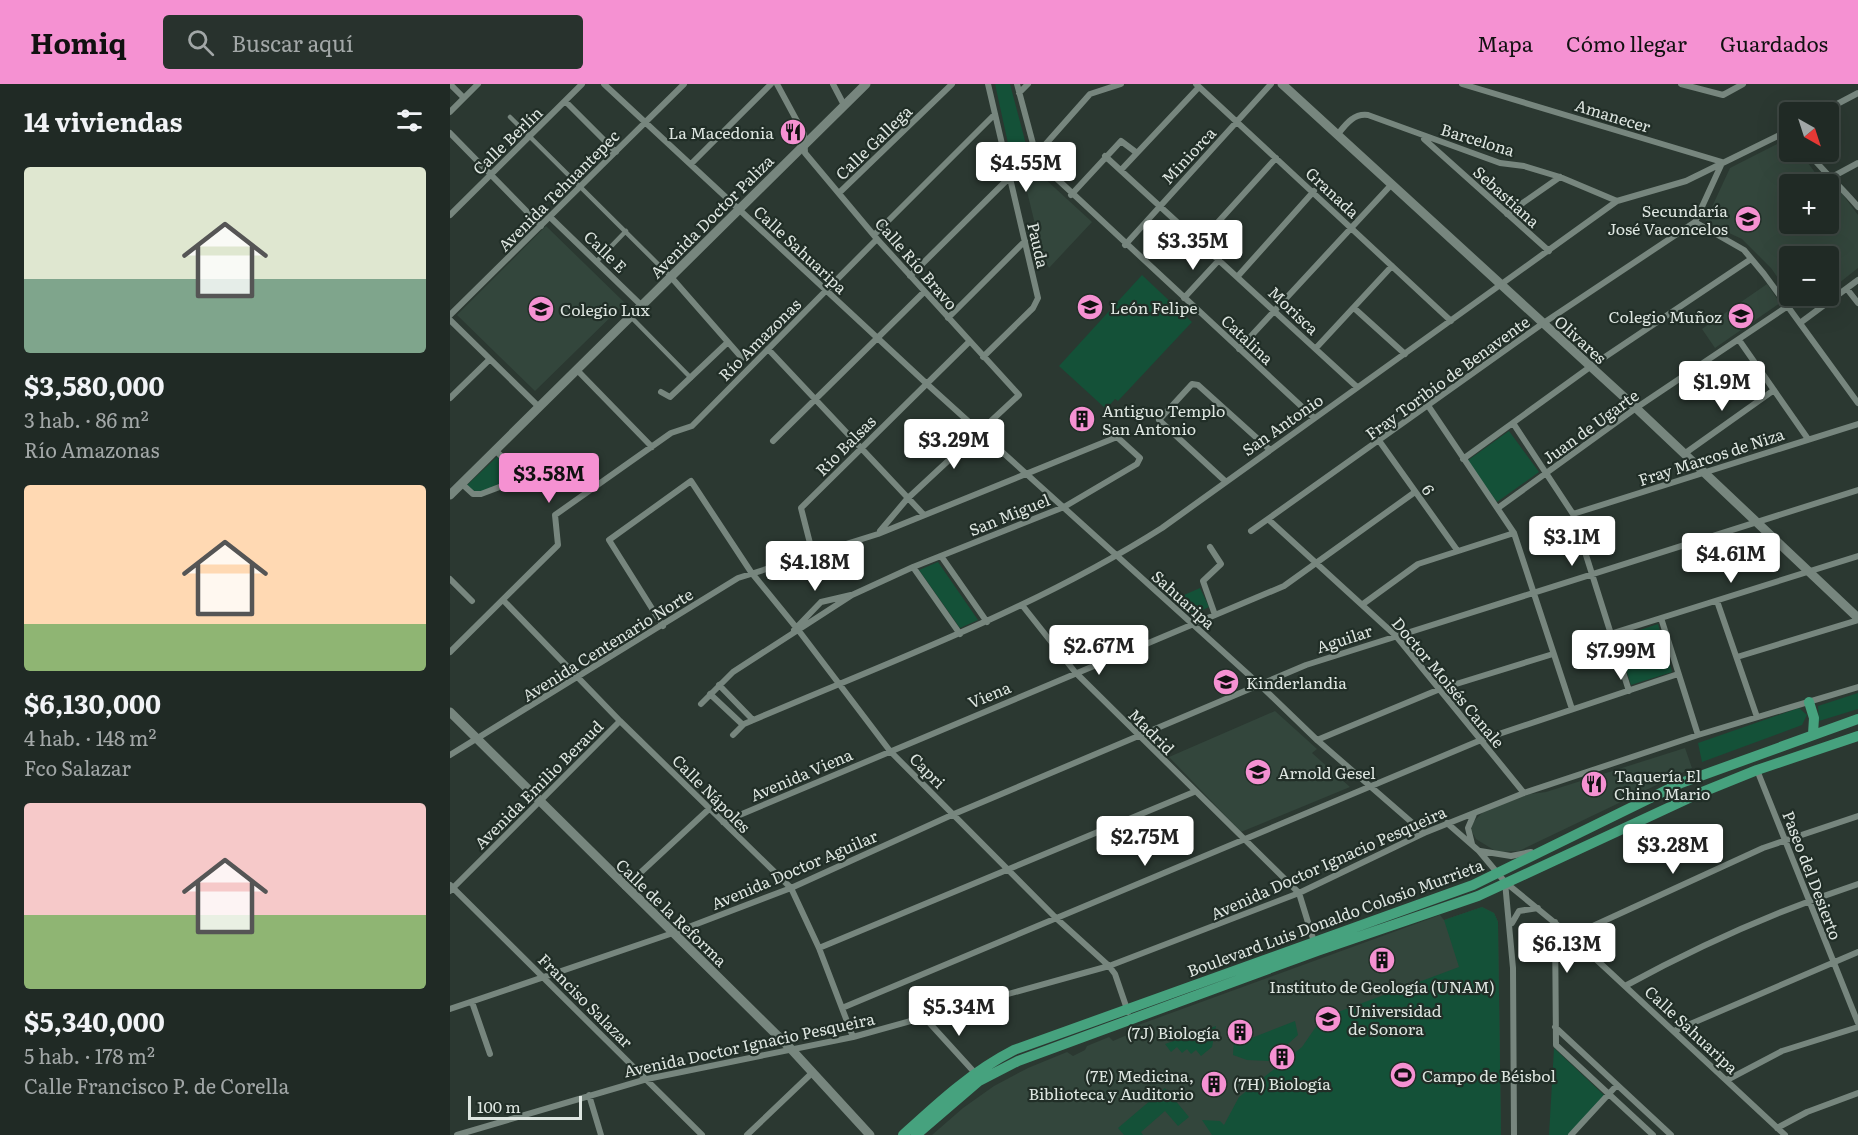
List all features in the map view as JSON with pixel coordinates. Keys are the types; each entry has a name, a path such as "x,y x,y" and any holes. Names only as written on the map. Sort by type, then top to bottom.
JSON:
{"main road":[{"name":"Avenida Doctor Paliza","path":"450,495 866,84"},
{"name":"Olivares","path":"1282,84 1636,408 1858,619"},
{"path":"1809,702 1814,718 1812,734"},
{"name":"Calle de la Reforma","path":"450,712 791,1049 870,1135"},
{"name":"Boulevard Luis Donaldo Colosio Murrieta","path":"1315,947 1478,896 1554,845 1681,783 1858,719"},
{"name":"Boulevard Luis Donaldo Colosio Murrieta","path":"903,1135 975,1073 1014,1050 1062,1032 1128,1013 1315,947 1473,885 1502,878 1757,770 1858,736"},
{"name":"Boulevard Luis Donaldo Colosio Murrieta","path":"916,1135 972,1087 997,1070 1128,1013"},
{"path":"924,1135 1010,1059 1048,1042 1062,1032"}],"street":[{"path":"450,84 464,98"},
{"path":"450,112 478,84"},
{"name":"Calle Berlín","path":"450,215 582,84"},
{"name":"Calle Sahuaripa","path":"603,84 927,384"},
{"name":"Avenida Tehuantepec","path":"450,317 684,84"},
{"path":"691,164 771,84"},
{"name":"Calle Río Bravo","path":"777,84 804,134 805,153 924,292 1019,394 979,429"},
{"path":"833,84 844,105"},
{"name":"Calle Gallega","path":"839,194 952,84"},
{"name":"Pauda","path":"983,357 1037,303 1025,241 988,84"},
{"name":"Catalina","path":"1017,84 1036,155 1041,164 1071,195 1314,418"},
{"path":"1019,93 1028,84"},
{"path":"1036,155 1090,94 1121,84"},
{"name":"Miniorca","path":"1125,245 1271,84"},
{"name":"Amanecer","path":"1462,84 1722,162"},
{"path":"1681,84 1723,95 1743,84"},
{"path":"1121,171 1197,86"},
{"name":"Granada","path":"1197,86 1314,191 1452,321"},
{"path":"1839,103 1858,93"},
{"path":"565,101 616,152"},
{"name":"Río Amazonas","path":"591,489 671,433 692,426 826,291 995,114"},
{"name":"Barcelona","path":"1338,134 1351,119 1362,114 1500,163 1524,166 1560,177 1617,201"},
{"path":"510,117 671,277 742,358"},
{"path":"450,134 541,226"},
{"name":"San Antonio","path":"753,720 987,622 1117,556 1162,528 1617,201 1686,181 1779,135"},
{"name":"Sebastiana","path":"1421,136 1549,251"},
{"path":"1071,195 1121,141 1137,153"},
{"name":"Morisca","path":"1105,156 1357,387"},
{"path":"1200,242 1276,158"},
{"path":"1722,162 1695,222 1735,243 1779,295"},
{"path":"1816,162 1828,174"},
{"path":"1838,174 1858,163"},
{"path":"910,276 1010,177"},
{"path":"1507,214 1560,177"},
{"path":"1239,349 1276,312 1391,185"},
{"path":"1839,185 1858,207"},
{"path":"1238,276 1314,191"},
{"name":"Calle E","path":"550,217 642,306"},
{"name":"Fray Toribio de Benavente","path":"1251,531 1380,442 1542,324 1695,222"},
{"path":"597,261 626,231"},
{"path":"948,318 1025,241"},
{"path":"1463,459 1590,367 1751,259"},
{"path":"1184,298 1219,260"},
{"path":"1316,348 1392,266"},
{"path":"1800,323 1858,280"},
{"path":"1847,289 1858,303"},
{"path":"772,441 924,292"},
{"path":"1788,306 1855,393 1858,403"},
{"name":"Juan de Ugarte","path":"1498,508 1636,408 1788,306"},
{"path":"1354,308 1405,354"},
{"path":"450,317 539,407"},
{"path":"631,317 691,378"},
{"path":"1739,340 1808,439"},
{"path":"661,392 670,397 728,342"},
{"name":"Rio Balsas","path":"813,555 800,510 969,342"},
{"path":"768,349 814,401 924,516"},
{"path":"450,398 490,359"},
{"path":"577,370 652,447"},
{"name":"Sahuaripa","path":"927,384 1260,685 1370,788 1424,833"},
{"path":"1225,481 1159,420 1192,384 1198,385 1269,449"},
{"path":"1684,454 1774,390"},
{"path":"1429,407 1514,533 1572,709"},
{"path":"1514,423 1574,514 1629,691"},
{"name":"Fray Marcos de Niza","path":"1574,514 1858,424"},
{"path":"878,534 907,499 979,429"},
{"name":"Avenida Centenario Norte","path":"450,755 751,572 878,534 1118,437"},
{"name":"San Miguel","path":"796,630 852,595 913,567 1064,507 1139,462 1140,458 1118,437"},
{"name":"6","path":"1380,442 1457,550"},
{"path":"495,450 524,478"},
{"path":"450,652 558,544 555,515 591,489 568,461 477,494 470,492 461,483"},
{"name":"Capri","path":"663,626 609,540 690,481 751,572 890,751 1056,918 1109,966"},
{"name":"Aguilar","path":"954,814 1306,664 1858,490"},
{"name":"Viena","path":"890,751 1075,672 1194,625 1296,579 1415,492"},
{"name":"Doctor Moisés Canale","path":"1269,520 1396,636 1524,794"},
{"path":"1363,604 1411,568 1457,550 1514,533"},
{"path":"1210,547 1221,564 1203,581 1215,615"},
{"path":"941,556 987,622"},
{"path":"1610,634 1858,556"},
{"path":"913,567 960,634"},
{"path":"450,579 472,601"},
{"name":"San Miguel","path":"796,630 820,602 852,595"},
{"name":"Calle Nápoles","path":"503,600 620,721 791,888 819,948 853,1036"},
{"path":"1717,601 1757,717"},
{"name":"Madrid","path":"1022,605 1075,672 1194,792 1299,893"},
{"path":"1661,618 1698,735"},
{"path":"1737,657 1858,619"},
{"path":"701,704 718,685 796,630"},
{"path":"1317,740 1440,689 1553,654"},
{"path":"842,1008 1242,838 1370,788 1481,740 1678,674"},
{"path":"718,685 753,720 743,725 733,735"},
{"name":"Avenida Doctor Ignacio Pesqueira","path":"457,1135 647,1079 853,1036 1109,966 1299,893 1424,833 1524,794 1698,735 1858,687"},
{"path":"710,694 743,725"},
{"name":"Avenida Emilio Beraud","path":"451,888 620,721"},
{"name":"Avenida Viena","path":"723,822 890,751"},
{"name":"Paseo del Desierto","path":"1757,770 1858,1025"},
{"path":"819,948 1194,792"},
{"path":"625,887 710,809"},
{"path":"1472,844 1468,828 1475,813"},
{"name":"Avenida Doctor Aguilar","path":"450,1009 673,933 791,888 954,814"},
{"path":"1571,936 1672,888 1785,840 1858,816"},
{"name":"Calle Sahuaripa","path":"1447,823 1472,844 1502,878 1571,936 1785,1135"},
{"path":"1479,851 1511,856 1554,845"},
{"path":"1473,885 1485,874 1487,866 1479,851"},
{"path":"1502,878 1511,925 1514,1135"},
{"path":"1625,986 1711,941 1809,900 1858,884"},
{"name":"Franciso Salazar","path":"451,888 702,1135"},
{"path":"1299,893 1315,947"},
{"path":"1511,925 1519,910 1539,908"},
{"path":"1555,922 1557,1045 1653,1135"},
{"path":"1674,1031 1832,961 1858,952"},
{"path":"1109,966 1115,975 1128,1013"},
{"path":"472,1002 490,1054"},
{"path":"924,1017 975,1073"},
{"path":"1727,1080 1782,1051 1858,1025"},
{"path":"1556,1027 1671,1135"},
{"path":"747,1135 813,1072"},
{"path":"1571,1135 1617,1085"},
{"path":"1777,1128 1807,1112 1858,1093"},
{"path":"589,1095 601,1135"}],"shaded area":[{"name":"Secundaría José Vaconcelos","path":"1779,143 1779,162 1807,162 1816,174 1779,174 1779,234 1839,234 1839,190 1858,215 1858,268 1839,283 1839,246 1779,246 1779,280 1771,268 1742,239 1705,222 1730,168"},
{"path":"1031,166 1092,222 1049,268 1043,257 1023,175"},
{"name":"Colegio Lux","path":"546,226 625,303 535,391 457,315"},
{"name":"Colegio Muñoz","path":"1767,284 1779,302 1715,348 1702,329"},
{"name":"Arnold Gesel","path":"1275,711 1317,749 1312,753 1350,787 1241,832 1169,757"},
{"path":"1685,748 1692,768 1519,851 1497,852 1476,839 1471,830 1473,822 1484,811 1530,794 1546,792"},
{"name":"Universidad de Sonora","path":"1482,907 1494,913 1498,922 1501,1135 932,1135 963,1108 994,1086 1028,1068 1067,1052 1073,1056 1085,1050 1087,1046 1109,1037 1113,1041 1127,1035 1130,1028 1440,915 1444,920"}],"green space":[{"path":"995,84 1010,84 1028,152 1013,166"},
{"path":"1142,275 1192,322 1118,401 1115,399 1106,409 1059,366"},
{"path":"1509,431 1539,472 1497,502 1467,461"},
{"path":"498,456 513,472 513,478 480,492 474,491 467,485"},
{"path":"938,562 978,620 960,628 919,570"},
{"path":"1200,588 1209,607 1192,615 1175,599"},
{"path":"1658,624 1672,672 1631,685 1616,638"},
{"path":"1858,693 1858,709 1819,721 1818,706"},
{"path":"1799,708 1807,715 1802,725 1702,762 1698,743"},
{"path":"1482,907 1494,913 1498,922 1501,1135 1212,1135 1202,1120 1220,1121 1224,1125 1239,1097 1302,1047 1322,1018 1459,967 1444,920"},
{"path":"1295,1021 1298,1035 1269,1061 1247,1060 1233,1055 1234,1037 1241,1034 1244,1041"},
{"path":"1216,1026 1212,1047 1201,1056 1196,1050 1191,1054 1187,1049 1182,1053 1177,1047 1171,1052 1165,1044"},
{"path":"1554,1048 1605,1096 1568,1135 1549,1135"},
{"path":"1165,1088 1189,1117 1178,1126 1165,1111 1141,1132 1143,1135 1124,1135 1118,1128"}],"place":[{"name":"La Macedonia","path":"793,132"},
{"name":"Secundaría José Vaconcelos","path":"1748,219"},
{"name":"León Felipe","path":"1090,307"},
{"name":"Colegio Lux","path":"541,309"},
{"name":"Colegio Muñoz","path":"1741,316"},
{"name":"Antiguo Templo San Antonio","path":"1082,419"},
{"name":"Kinderlandia","path":"1226,682"},
{"name":"Arnold Gesel","path":"1258,772"},
{"name":"Taquería El Chino Mario","path":"1594,784"},
{"name":"Instituto de Geología (UNAM)","path":"1382,960"},
{"name":"Universidad de Sonora","path":"1328,1019"},
{"name":"(7J) Biología","path":"1240,1032"},
{"name":"(7H) Biología","path":"1282,1057"},
{"name":"Campo de Béisbol","path":"1403,1075"},
{"name":"(7E) Medicina, Biblioteca y Auditorio","path":"1214,1084"}]}
